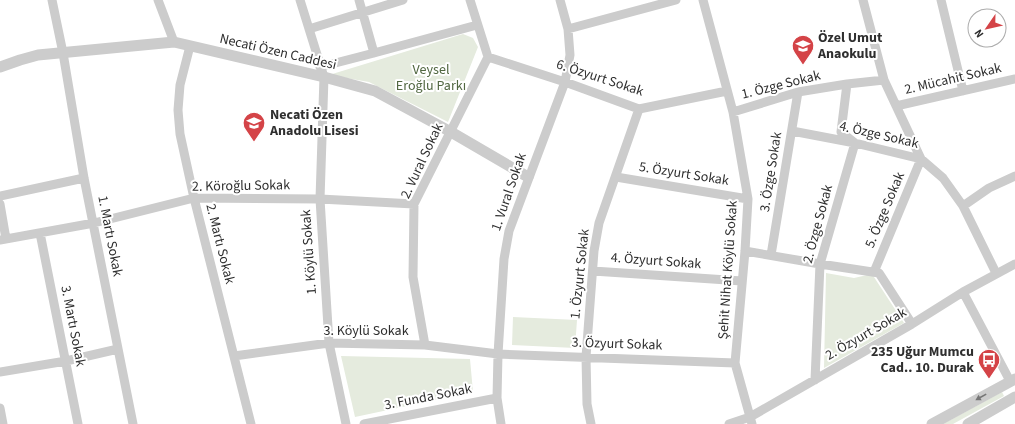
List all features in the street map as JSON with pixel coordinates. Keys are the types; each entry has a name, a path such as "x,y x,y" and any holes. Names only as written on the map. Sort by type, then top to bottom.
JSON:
{"street":[{"name":"1. Martı Sokak","path":"52,0 63,53 84,178 94,222 133,424"},
{"path":"158,0 174,42"},
{"name":"1. Köylü Sokak","path":"300,0 322,72 320,200 329,343 346,424"},
{"path":"359,0 374,53"},
{"path":"309,29 403,0"},
{"path":"470,0 488,57"},
{"name":"1. Vural Sokak","path":"501,424 497,398 498,354 504,259 508,231 565,82 570,55 568,29 560,0"},
{"path":"568,29 676,0"},
{"name":"Şehit Nihat Köylü Sokak","path":"704,0 733,112 748,199 735,363 751,421"},
{"path":"863,0 884,80 921,159"},
{"path":"941,0 962,91"},
{"path":"322,72 374,53 477,24"},
{"name":"Necati Özen Caddesi","path":"0,67 38,55 174,42 322,72 375,91 451,132 528,177"},
{"name":"2. Martı Sokak","path":"190,46 180,85 178,110 180,134 194,198 251,424"},
{"name":"6. Özyurt Sokak","path":"488,57 565,82 639,109 727,90"},
{"name":"2. Vural Sokak","path":"425,345 413,277 414,204 488,57"},
{"name":"2. Mücahit Sokak","path":"896,106 1015,79"},
{"name":"1. Özge Sokak","path":"733,112 798,92 884,80"},
{"path":"847,84 841,132 855,143"},
{"name":"3. Özge Sokak","path":"771,255 798,92"},
{"name":"1. Özyurt Sokak","path":"591,424 587,404 586,357 594,251 599,223 639,109"},
{"name":"4. Özge Sokak","path":"792,131 855,143 921,159 943,178 963,206 996,273"},
{"name":"2. Özge Sokak","path":"815,380 820,264 855,143"},
{"name":"5. Özge Sokak","path":"874,272 921,159"},
{"path":"963,206 989,188 1015,176"},
{"name":"5. Özyurt Sokak","path":"616,177 748,199"},
{"path":"0,196 84,178"},
{"name":"2. Köroğlu Sokak","path":"3,240 94,222 194,198 320,200 414,204"},
{"path":"0,204 3,240"},
{"name":"3. Martı Sokak","path":"40,233 78,424"},
{"path":"745,251 879,273 912,324"},
{"name":"2. Özyurt Sokak","path":"729,424 751,421 815,380 912,324 962,292 1015,264"},
{"name":"4. Özyurt Sokak","path":"593,271 742,281"},
{"path":"932,424 1013,383 962,292"},
{"name":"3. Köylü Sokak","path":"234,356 329,343 425,345 498,354"},
{"path":"0,372 66,361 118,349"},
{"name":"3. Özyurt Sokak","path":"498,354 735,363"},
{"path":"968,424 1015,397"},
{"name":"3. Funda Sokak","path":"364,424 497,398"},
{"path":"0,408 3,424"}],"green space":[{"name":"Veysel Eroğlu Parkı","path":"463,34 473,38 478,47 448,122 369,82 329,75"},
{"path":"826,273 854,278 872,274 904,323 824,368"},
{"path":"513,317 577,320 575,348 512,345"},
{"path":"341,356 470,359 473,392 355,417"},
{"path":"1002,392 1004,396 953,424 943,424"}],"place":[{"name":"Özel Umut Anaokulu","path":"803,66"},
{"name":"Necati Özen Anadolu Lisesi","path":"254,142"},
{"name":"235 Uğur Mumcu Cad.. 10. Durak","path":"989,380"}]}
